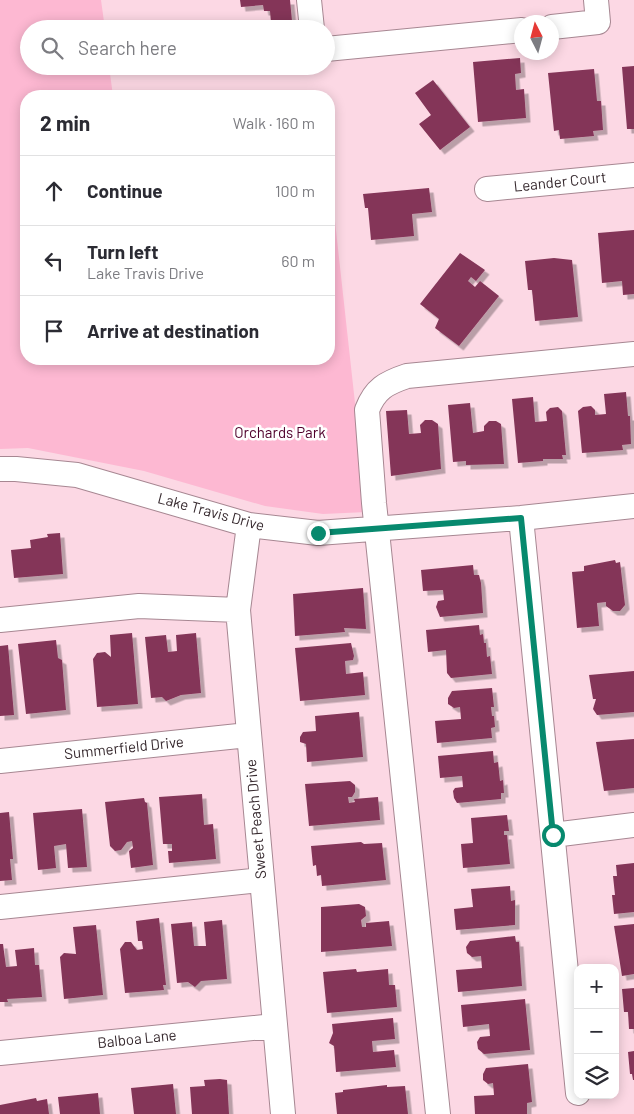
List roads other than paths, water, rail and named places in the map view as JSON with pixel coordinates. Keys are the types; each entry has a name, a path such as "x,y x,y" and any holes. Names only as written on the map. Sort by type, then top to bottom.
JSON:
{"street":[{"path":"309,0 311,20"},
{"path":"559,26 598,22 596,0"},
{"path":"335,48 514,31"},
{"name":"Leander Court","path":"487,189 634,175"},
{"path":"438,1114 377,529 367,410 372,397 384,384 407,376 634,354"},
{"name":"Lake Travis Drive","path":"0,469 77,475 249,525 318,533 521,518 634,506"},
{"path":"521,518 574,1054"},
{"name":"Sweet Peach Drive","path":"249,525 238,610 283,1114"},
{"path":"0,620 139,606 238,610"},
{"name":"Summerfield Drive","path":"0,761 248,736"},
{"path":"553,835 634,826"},
{"path":"0,907 261,880"},
{"name":"Balboa Lane","path":"0,1053 274,1026"},
{"path":"578,1099 580,1114"}],"park label":[{"name":"Orchards Park","path":"280,433"}]}
